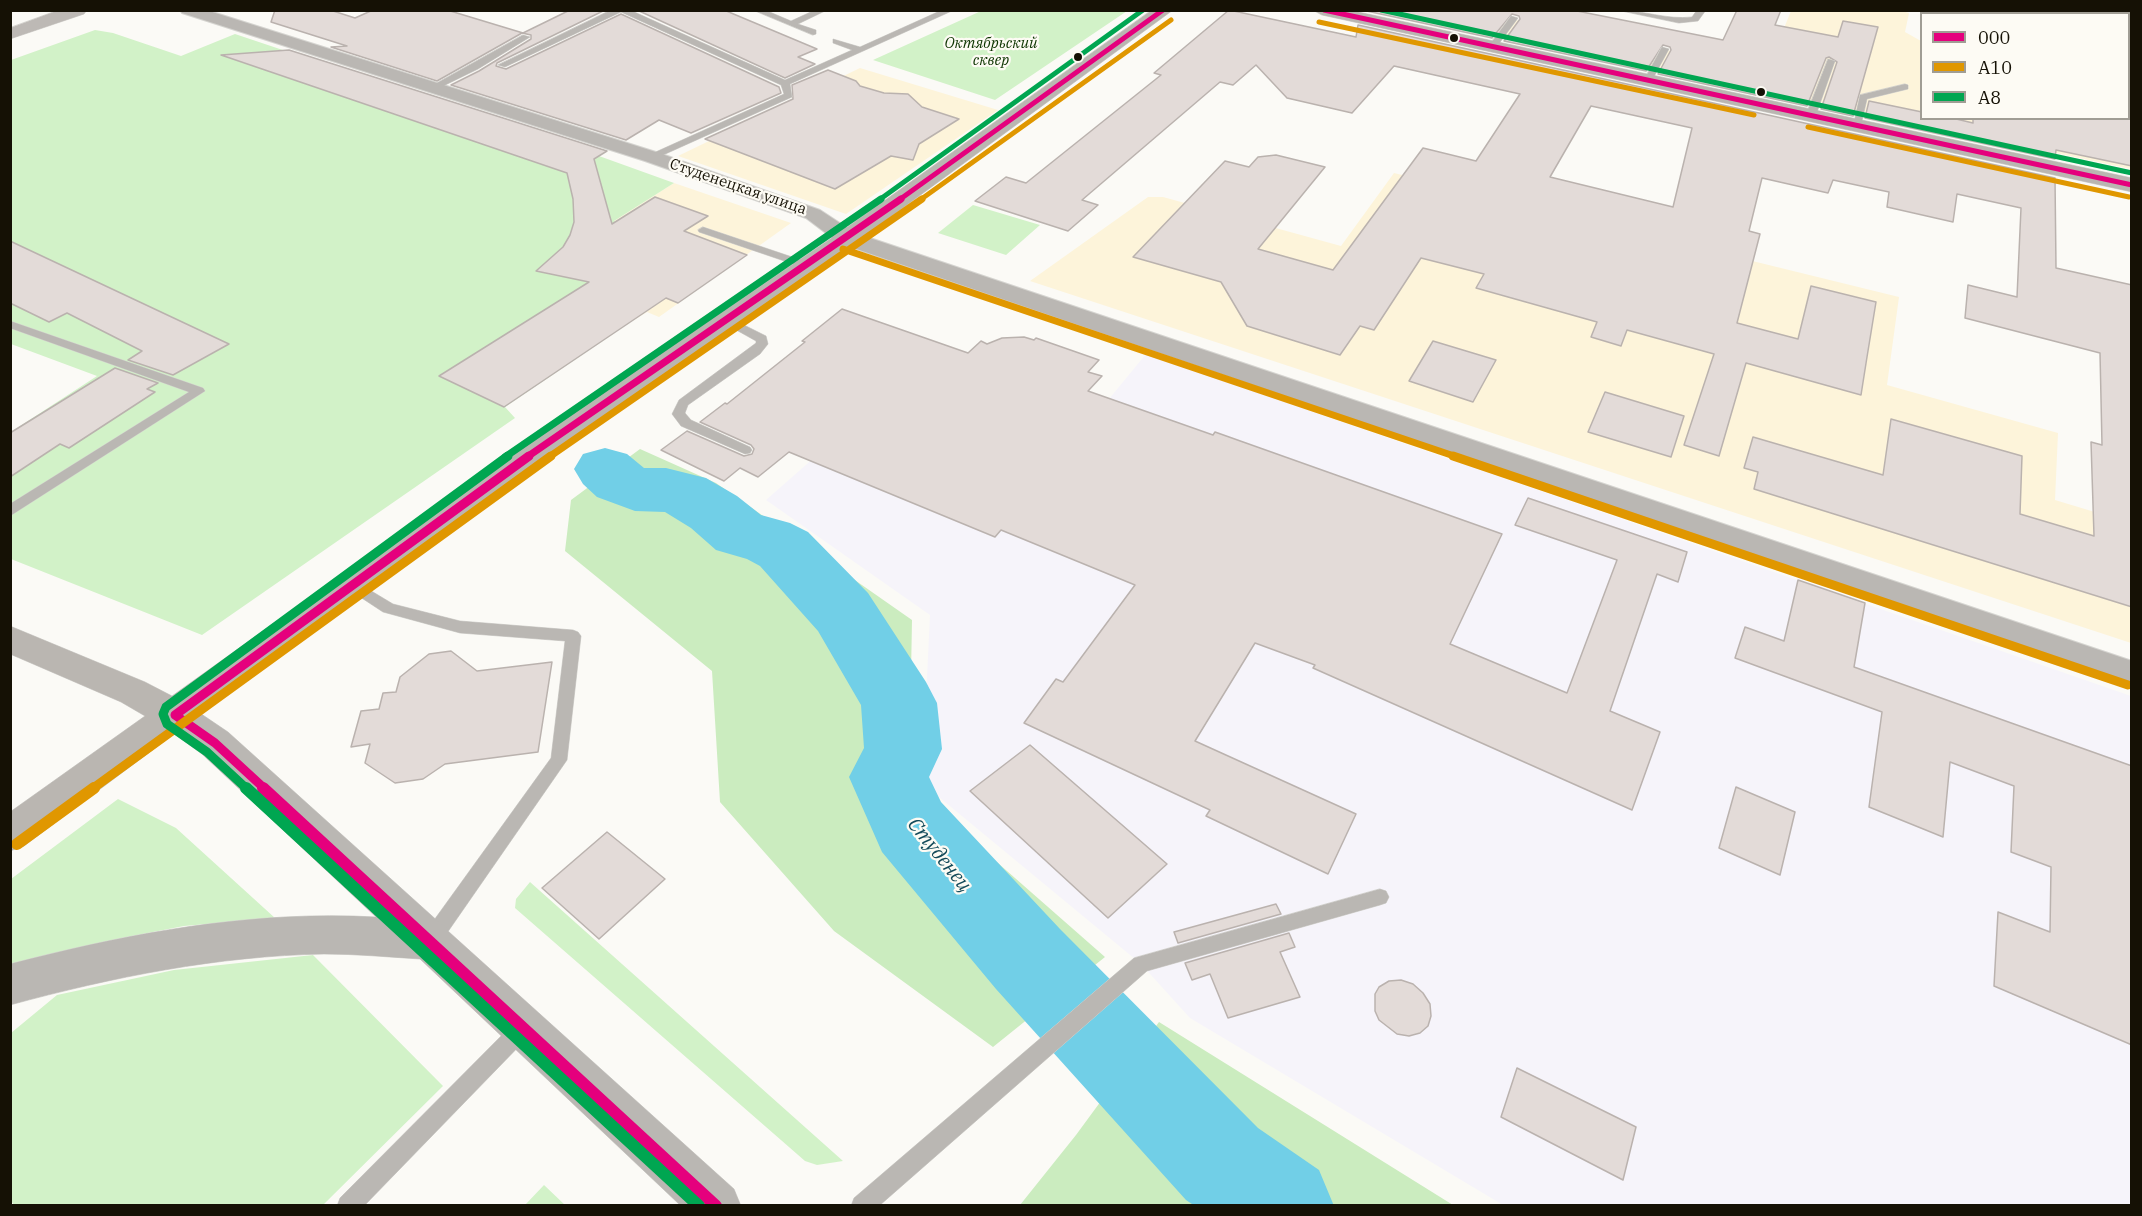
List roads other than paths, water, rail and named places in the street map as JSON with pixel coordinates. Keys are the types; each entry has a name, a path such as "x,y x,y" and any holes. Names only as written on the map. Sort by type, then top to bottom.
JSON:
{"main road":[{"path":"10,24 50,10"},
{"path":"10,34 78,10"},
{"path":"10,834 497,478 847,238 1164,10"},
{"path":"1322,10 2132,184"},
{"path":"10,639 133,692 175,715"}],"street":[{"name":"Студенецкая улица","path":"188,10 652,157 813,214 847,238 2132,674"},
{"path":"175,715 215,743 717,1206"},
{"path":"10,986 176,947 322,935 430,940"}],"lane":[{"path":"502,65 620,10 785,83 950,10"},
{"path":"757,10 813,32"},
{"path":"791,24 822,10"},
{"path":"1621,10 1680,21 1695,20 1702,10"},
{"path":"1492,47 1514,18"},
{"path":"1675,31 1680,21"},
{"path":"432,88 475,67 526,37"},
{"path":"836,41 860,50"},
{"path":"1648,80 1665,49"},
{"path":"1811,115 1831,61"},
{"path":"652,157 789,95 785,83"},
{"path":"1856,125 1863,97 1905,87"},
{"path":"703,230 806,265"},
{"path":"726,320 756,334 762,339 762,344 756,351 683,403 678,414 686,423 745,450"},
{"path":"10,324 199,391 10,511"},
{"path":"353,585 388,608 460,627 573,636 559,760 430,940"},
{"path":"862,1206 1141,964 1380,897"},
{"path":"348,1206 524,1026"}],"waterway":[{"name":"Студенец","path":"605,469 620,482 635,489 683,493 714,512 740,534 766,540 784,549 843,612 899,703 903,749 889,777 911,827 1028,959 1222,1164 1283,1206"}],"park label":[{"name":"Октябрьский сквер","path":"991,52"}]}
